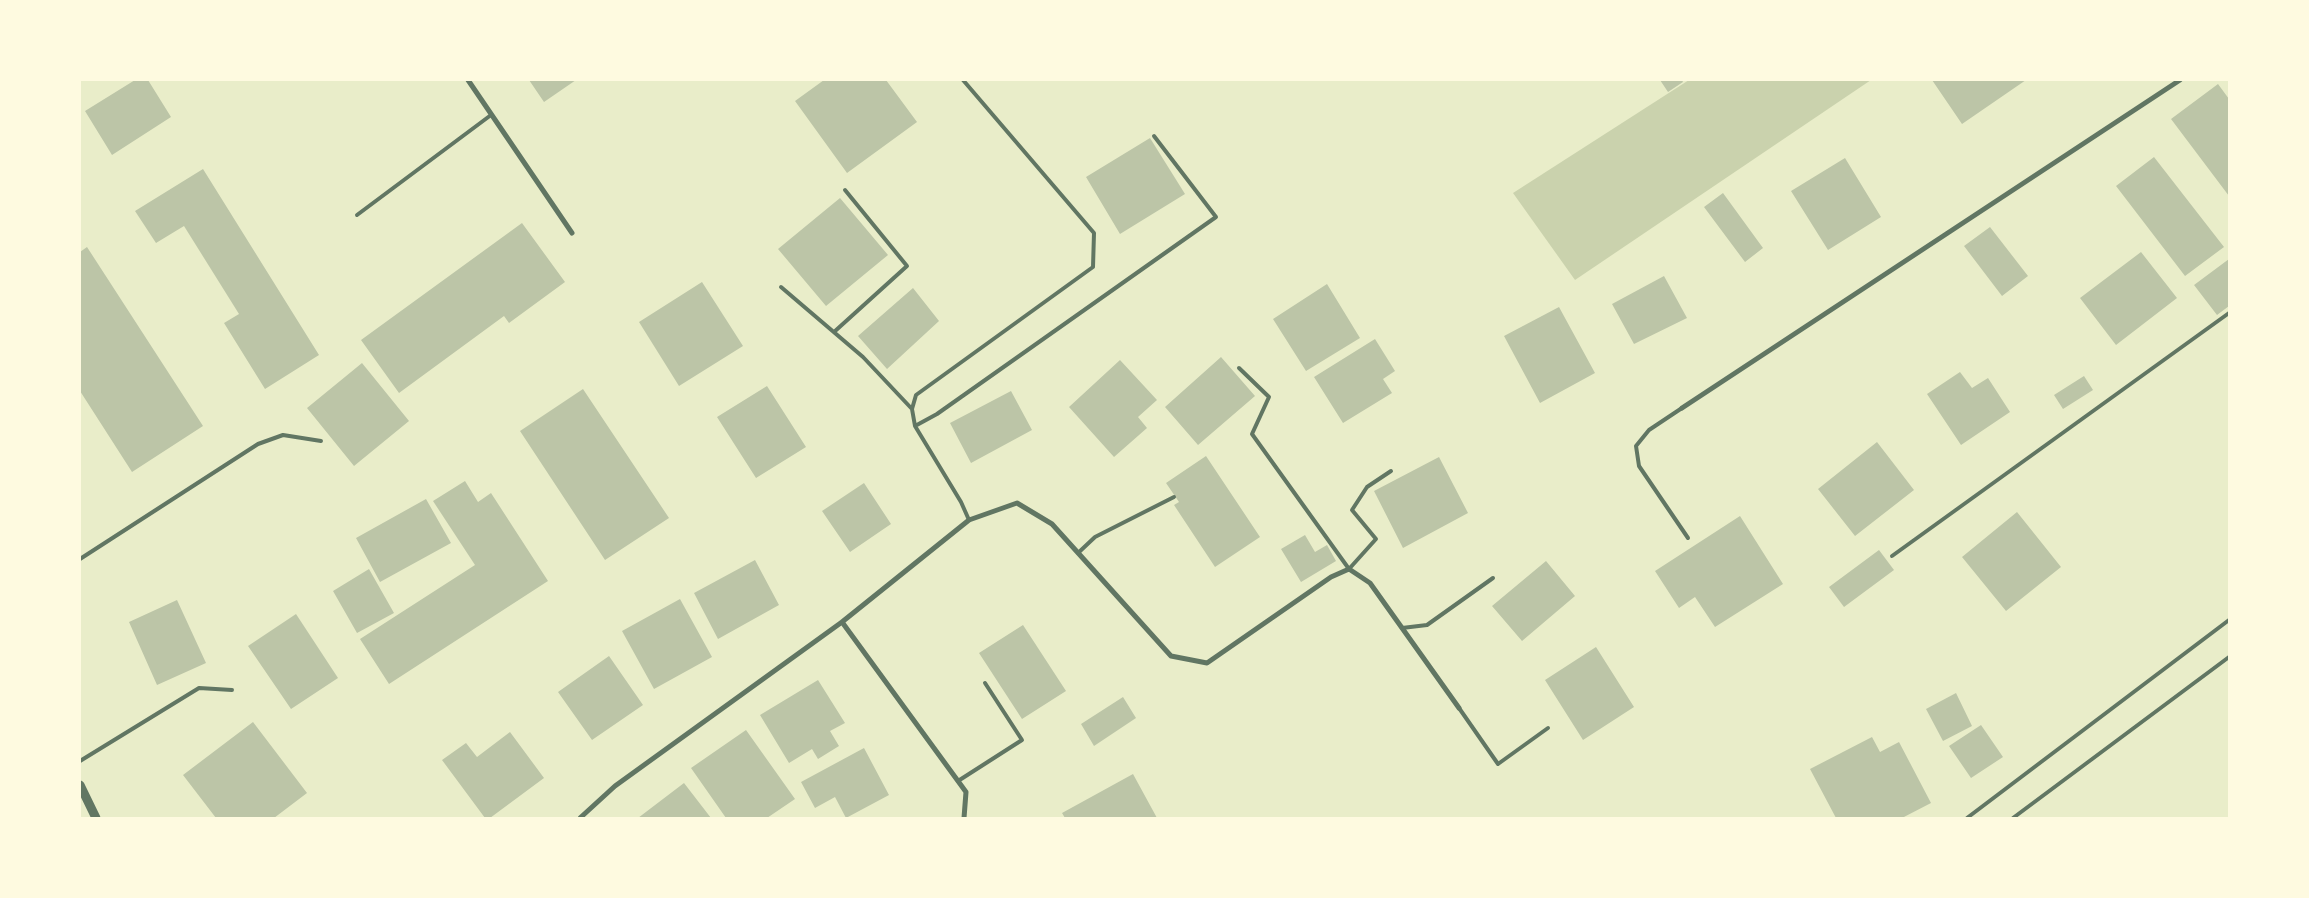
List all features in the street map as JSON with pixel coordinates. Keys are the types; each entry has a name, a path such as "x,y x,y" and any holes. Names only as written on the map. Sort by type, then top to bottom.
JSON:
{"street":[{"path":"468,80 572,233"},
{"path":"1682,408 2180,80"},
{"path":"580,818 615,786 842,622 969,520 1017,502 1052,524 1171,656 1207,663 1331,577 1349,569 1370,583 1459,708"},
{"path":"842,622 966,792 964,818"},
{"path":"80,785 96,818"}],"lane":[{"path":"963,80 1094,233 1093,267 916,395 912,409 915,426 961,502 969,520"},
{"path":"357,215 491,114"},
{"path":"915,426 938,414 1216,217 1154,136"},
{"path":"834,332 907,266 845,190"},
{"path":"782,287 863,358 912,409"},
{"path":"1892,556 2229,314"},
{"path":"1239,368 1268,397 1252,434 1349,569 1376,539 1352,510 1367,487 1391,471"},
{"path":"1682,408 1649,430 1636,446 1639,466 1688,538"},
{"path":"80,559 258,444 283,435 321,441"},
{"path":"1078,552 1096,537 1174,497"},
{"path":"1402,628 1427,625 1493,578"},
{"path":"1967,818 2229,620"},
{"path":"2014,818 2229,657"},
{"path":"958,781 1022,740 985,683"},
{"path":"80,761 199,688 232,690"},
{"path":"1459,708 1498,764 1548,728"}],"green space":[{"path":"1689,80 1871,80 1575,280 1513,193"}],"building":[{"path":"135,80 148,80 171,117 112,155 85,111"},
{"path":"529,80 576,80 544,102"},
{"path":"824,80 886,80 917,122 847,173 795,101"},
{"path":"1660,80 1682,80 1683,82 1668,92"},
{"path":"1932,80 2026,80 1962,124"},
{"path":"2218,84 2229,99 2229,196 2171,119"},
{"path":"1150,138 1185,194 1120,234 1086,177"},
{"path":"2154,157 2224,247 2185,276 2116,186"},
{"path":"1845,158 1881,217 1828,250 1791,191"},
{"path":"203,169 319,355 265,389 224,323 239,314 184,226 156,243 135,211"},
{"path":"1723,193 1763,248 1745,262 1704,207"},
{"path":"840,198 888,255 826,306 778,249"},
{"path":"522,223 565,282 509,323 504,316 399,393 361,340"},
{"path":"1990,227 2028,276 2002,296 1964,246"},
{"path":"87,247 203,426 132,472 80,391 80,252"},
{"path":"2141,252 2177,298 2116,345 2080,298"},
{"path":"2229,259 2229,306 2217,315 2194,285"},
{"path":"1664,276 1687,318 1634,344 1612,304"},
{"path":"702,282 743,346 679,386 639,322"},
{"path":"1327,284 1360,338 1306,371 1273,319"},
{"path":"913,288 939,321 887,369 858,336"},
{"path":"1559,307 1595,373 1540,403 1504,336"},
{"path":"1375,339 1395,371 1383,379 1392,393 1343,423 1314,377"},
{"path":"1221,357 1255,396 1198,445 1165,407"},
{"path":"1120,360 1157,400 1138,417 1147,428 1114,457 1069,407"},
{"path":"362,363 409,421 354,466 307,408"},
{"path":"1960,372 1972,388 1988,378 2010,412 1961,445 1927,394"},
{"path":"2084,376 2093,390 2063,409 2054,395"},
{"path":"767,386 806,447 756,478 717,417"},
{"path":"583,389 669,518 605,560 520,431"},
{"path":"1011,391 1032,430 971,463 950,423"},
{"path":"1877,442 1914,490 1855,536 1818,489"},
{"path":"1206,456 1260,537 1215,567 1174,505 1179,502 1166,483"},
{"path":"1439,457 1468,513 1403,548 1374,491"},
{"path":"465,481 478,502 491,493 548,581 389,684 360,639 475,565 433,501"},
{"path":"864,483 891,524 850,552 822,511"},
{"path":"426,499 451,543 380,582 356,538"},
{"path":"2017,512 2061,567 2006,611 1962,557"},
{"path":"1740,516 1783,584 1715,627 1695,597 1679,608 1655,571"},
{"path":"1305,535 1315,552 1327,545 1336,561 1301,582 1281,549"},
{"path":"1879,550 1894,570 1844,607 1829,587"},
{"path":"755,560 779,605 718,639 694,593"},
{"path":"1546,561 1575,596 1522,641 1492,606"},
{"path":"369,569 394,613 357,633 333,591"},
{"path":"680,599 712,657 654,689 622,631"},
{"path":"177,600 206,663 157,685 129,622"},
{"path":"296,614 338,678 291,709 248,646"},
{"path":"1023,625 1066,691 1022,719 979,653"},
{"path":"1596,647 1634,707 1583,740 1545,680"},
{"path":"609,656 643,705 592,740 558,692"},
{"path":"818,680 845,723 830,731 839,746 818,759 812,749 789,763 760,715"},
{"path":"1956,693 1972,726 1943,741 1926,709"},
{"path":"1123,697 1136,718 1094,746 1081,724"},
{"path":"253,722 307,793 274,818 216,818 183,775"},
{"path":"1981,725 2003,757 1971,778 1949,746"},
{"path":"746,730 795,799 767,818 726,818 691,768"},
{"path":"510,732 544,778 490,818 485,818 442,760 466,743 477,757"},
{"path":"1872,737 1880,752 1899,742 1931,803 1902,818 1836,818 1810,769"},
{"path":"864,748 889,795 846,818 835,797 815,808 801,782"},
{"path":"1133,774 1157,818 1065,818 1062,813"},
{"path":"684,783 711,818 638,818"}]}
